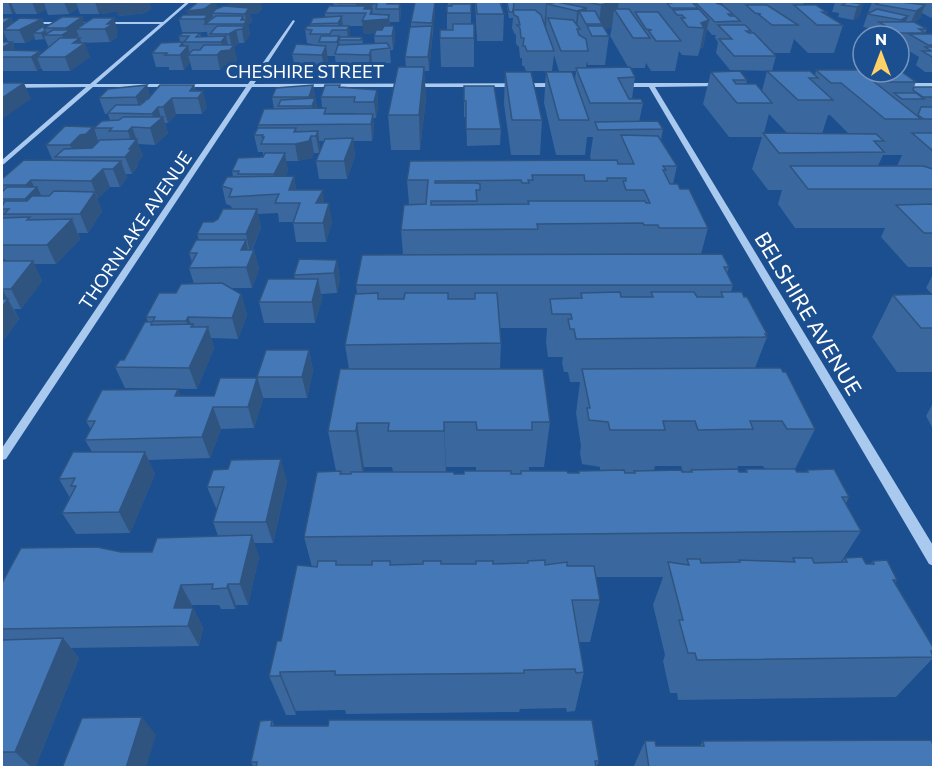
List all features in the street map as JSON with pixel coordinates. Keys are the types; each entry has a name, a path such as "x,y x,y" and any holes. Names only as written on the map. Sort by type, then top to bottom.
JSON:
{"street":[{"path":"2,163 188,2"},
{"name":"THORNLAKE AVENUE","path":"2,456 292,21"},
{"path":"2,22 164,22"},
{"name":"CHESHIRE STREET","path":"2,86 565,85"},
{"path":"612,85 725,85"},
{"name":"BELSHIRE AVENUE","path":"651,85 933,560"},
{"path":"899,85 933,85"}],"building":[{"path":"198,2 214,2 204,9 187,11"},
{"path":"373,2 400,4 399,9 376,9 377,4 372,4"},
{"path":"415,2 435,2 432,23 411,22"},
{"path":"476,2 500,2 504,14 477,14"},
{"path":"507,2 514,2 513,12 509,12"},
{"path":"557,2 587,8 577,11 547,4"},
{"path":"586,2 612,2 601,5"},
{"path":"692,2 698,8 671,8 667,3"},
{"path":"695,2 719,2 716,3 733,14 728,14 730,16 735,16 740,21 715,22"},
{"path":"847,2 863,4 857,7 842,5"},
{"path":"873,2 902,2 925,5 916,11"},
{"path":"452,4 471,4 471,13 447,13 447,6 452,6"},
{"path":"746,5 767,5 798,25 772,25 758,14 761,14 755,13"},
{"path":"794,5 816,5 827,12 822,12 843,25 817,25"},
{"path":"224,6 249,8 245,14 212,13"},
{"path":"329,6 366,6 364,9 372,9 370,14 389,15 388,19 362,21 366,13 325,13"},
{"path":"614,9 629,9 650,38 633,38"},
{"path":"699,9 709,20 701,23 704,28 688,27 681,18 685,18 677,15 673,10"},
{"path":"877,9 908,16 901,20 867,14"},
{"path":"513,10 535,10 541,15 554,51 527,51 523,46 524,38 521,38 520,28 517,25 520,25 518,17 514,15"},
{"path":"579,11 595,11 602,24 586,24"},
{"path":"635,12 658,12 681,41 656,41 648,30 652,30 646,29"},
{"path":"183,15 208,15 204,19 179,19"},
{"path":"216,16 243,16 241,20 247,20 244,24 205,24"},
{"path":"342,16 338,23 310,24 313,18"},
{"path":"62,17 82,17 66,28 44,28"},
{"path":"2,18 11,18 2,24"},
{"path":"20,18 42,19 19,30 3,30"},
{"path":"93,18 114,18 107,24 113,24 105,29 76,29"},
{"path":"548,18 573,20 580,29 577,29 579,35 586,39 588,51 561,51"},
{"path":"879,22 914,22 927,29 919,29 925,33 911,33 911,24"},
{"path":"453,24 474,24 474,38 440,38 440,30 453,30"},
{"path":"718,25 745,25 751,31 746,31 754,33 776,56 734,56 719,39 732,39"},
{"path":"217,26 245,26 229,34 210,34"},
{"path":"307,26 349,26 347,30 332,30 330,34 310,34 312,30 305,29"},
{"path":"384,26 394,26 392,36 374,36 376,30 382,30"},
{"path":"432,26 428,57 405,57 410,27"},
{"path":"587,26 603,26 609,36 592,36"},
{"path":"46,27 45,31 33,33"},
{"path":"53,30 71,30 62,35 44,35"},
{"path":"183,33 200,33 196,37 226,36 221,42 184,42 189,36 179,36"},
{"path":"911,34 933,34 933,45 928,45"},
{"path":"321,36 339,36 337,42 319,42"},
{"path":"340,37 362,37 361,40 339,40"},
{"path":"60,38 80,38 73,43 85,43 65,57 37,57"},
{"path":"2,42 12,42 2,48"},
{"path":"183,42 180,46 188,46 180,55 152,53 161,43"},
{"path":"387,43 390,48 371,50 369,55 335,54 338,45"},
{"path":"296,44 326,46 322,55 292,54"},
{"path":"204,45 234,45 230,50 221,51 217,55 188,55 193,50 200,50"},
{"path":"925,47 933,47 933,57 922,51 931,51"},
{"path":"3,50 40,51 31,57 2,57"},
{"path":"398,67 424,67 419,115 388,115"},
{"path":"630,67 635,77 618,78 629,99 641,99 643,103 590,103 576,68"},
{"path":"816,70 851,70 851,84 877,84 921,119 885,119 841,83 831,83"},
{"path":"740,71 747,80 733,80 736,84 756,84 772,103 737,103 711,72"},
{"path":"767,71 810,71 818,78 809,78 833,100 798,100"},
{"path":"505,72 531,72 542,120 512,120"},
{"path":"546,72 572,72 589,120 559,120"},
{"path":"2,83 24,83 2,98"},
{"path":"147,85 136,97 99,98 108,89"},
{"path":"160,85 194,85 190,91 203,91 198,98 172,98 152,114 108,113 116,105 140,105 144,102 140,102 148,99"},
{"path":"313,85 309,97 272,97 276,88"},
{"path":"325,85 377,90 374,102 354,102 355,97 321,97"},
{"path":"464,86 494,86 501,129 466,129"},
{"path":"914,87 933,87 933,97 923,97 913,90"},
{"path":"894,93 916,93 924,99 902,99"},
{"path":"315,98 312,106 278,106 281,100"},
{"path":"921,107 933,108 933,119 924,119 918,115"},
{"path":"326,108 324,114 373,114 371,124 258,125 264,109"},
{"path":"123,117 163,117 150,128 132,127 128,131 109,131 112,128 94,128 102,121 119,120"},
{"path":"658,121 663,129 598,130 595,122"},
{"path":"65,126 93,127 70,145 46,145"},
{"path":"258,128 296,128 294,132 318,131 316,136 311,136 309,141 295,144 261,144 263,135 254,135"},
{"path":"763,133 876,134 884,141 874,141 884,152 779,153"},
{"path":"912,133 933,133 933,151"},
{"path":"621,135 658,136 677,166 663,166 670,184 678,184 680,189 689,189 708,228 659,228 658,225 644,225 643,223 537,224 538,229 401,230 404,205 426,204 428,180 407,180 410,161 617,160 618,164 634,164","holes":["532,175 584,175 585,181 626,178 626,181 623,181 626,190 644,190 650,203 645,201 528,201 529,204 431,205 431,201 477,201 476,190 480,190 480,184 476,183 435,183 435,181 521,180 522,183 529,183 528,180 533,180"]},
{"path":"353,138 344,161 316,161 325,139"},
{"path":"137,139 125,157 55,157 64,149 92,148 100,140"},
{"path":"265,153 285,153 274,174 238,174 239,171 232,171 238,158 263,157"},
{"path":"24,160 121,161 113,169 103,169 91,181 31,180 26,185 2,185 2,179"},
{"path":"790,166 923,166 933,169 933,189 808,189"},
{"path":"294,176 289,190 323,190 316,203 329,203 323,223 293,223 300,203 275,203 279,194 229,197 232,189 222,186 227,177"},
{"path":"7,187 37,187 25,199 2,199 2,192"},
{"path":"54,191 95,192 80,214 4,214 9,209 2,209 5,201 27,201 32,196 49,196"},
{"path":"933,204 933,233 924,233 896,205"},
{"path":"223,209 257,209 246,234 197,234 203,222 213,222 218,219"},
{"path":"30,217 27,220 72,219 47,245 2,245 2,218"},
{"path":"196,240 246,240 241,250 254,250 247,267 189,268 197,253 189,253"},
{"path":"722,254 729,267 724,267 733,285 356,285 362,255"},
{"path":"299,259 337,260 334,273 294,275"},
{"path":"2,260 33,261 11,289 2,289"},
{"path":"268,279 318,279 312,302 259,302"},
{"path":"222,283 241,294 232,318 188,317 186,321 153,321 155,317 146,317 159,293 176,293 181,284"},
{"path":"620,292 621,297 653,297 651,292 694,292 697,297 723,297 721,292 742,292 744,297 747,297 767,337 576,339 574,329 570,329 568,319 572,319 571,314 552,314 550,299 582,298 581,293"},
{"path":"378,293 378,299 404,299 405,293 448,293 448,299 475,299 475,293 497,293 501,343 345,345 355,294"},
{"path":"933,294 933,328 921,328 893,295"},
{"path":"2,299 8,299 2,307"},
{"path":"145,322 152,322 151,325 193,324 191,327 208,327 189,368 115,367 120,360 124,360"},
{"path":"266,350 309,350 302,377 257,377"},
{"path":"781,368 783,372 786,372 815,429 787,429 782,421 750,421 753,429 698,430 695,421 663,421 665,430 610,430 608,422 589,420 587,408 590,408 582,369"},
{"path":"340,369 543,369 550,422 532,422 532,430 477,430 476,422 444,422 444,431 388,431 389,423 357,423 356,431 328,431"},
{"path":"220,378 257,378 248,407 213,407 202,437 85,440 95,421 86,421 102,390 178,389 175,396 214,396"},
{"path":"73,452 145,452 119,512 62,513 76,486 71,486 75,478 59,479"},
{"path":"281,459 266,522 213,522 224,487 207,487 213,470 228,469 231,460"},
{"path":"738,469 739,472 747,472 746,469 795,469 797,472 808,472 807,470 834,469 849,497 842,497 861,531 304,537 317,472 341,471 340,474 351,474 351,472 454,472 454,474 464,474 464,471 511,471 511,474 521,474 521,471 579,473 578,471 624,470 625,473 635,473 634,471 681,470 692,472 691,470"},
{"path":"252,535 240,584 228,584 227,588 212,589 213,584 181,585 174,608 193,608 188,626 2,629 2,583 21,548 97,547 121,552 152,552 157,538"},
{"path":"862,557 866,564 887,560 897,580 893,580 933,647 931,651 933,657 697,660 695,653 688,653 679,620 683,620 668,562 689,565 687,559 700,559 701,563 740,562 739,560 795,562 793,558 812,558 814,563 847,562 845,558"},
{"path":"545,560 545,565 567,562 567,566 594,566 600,600 572,600 584,672 576,673 575,669 524,670 524,673 335,675 335,671 280,672 280,676 269,676 277,641 281,641 297,565 317,567 318,561 336,561 336,565 372,565 372,561 390,561 390,565 423,564 423,561 441,561 441,564 476,564 476,561 493,561 493,564"},
{"path":"63,638 15,752 2,752 2,640"},
{"path":"142,717 126,768 62,768 82,718"},
{"path":"272,720 271,726 328,726 329,720 592,720 599,761 595,761 596,768 256,768 257,762 251,762 260,721"},
{"path":"931,740 933,768 649,768 645,741 655,741 656,746 704,746 703,741"}]}
